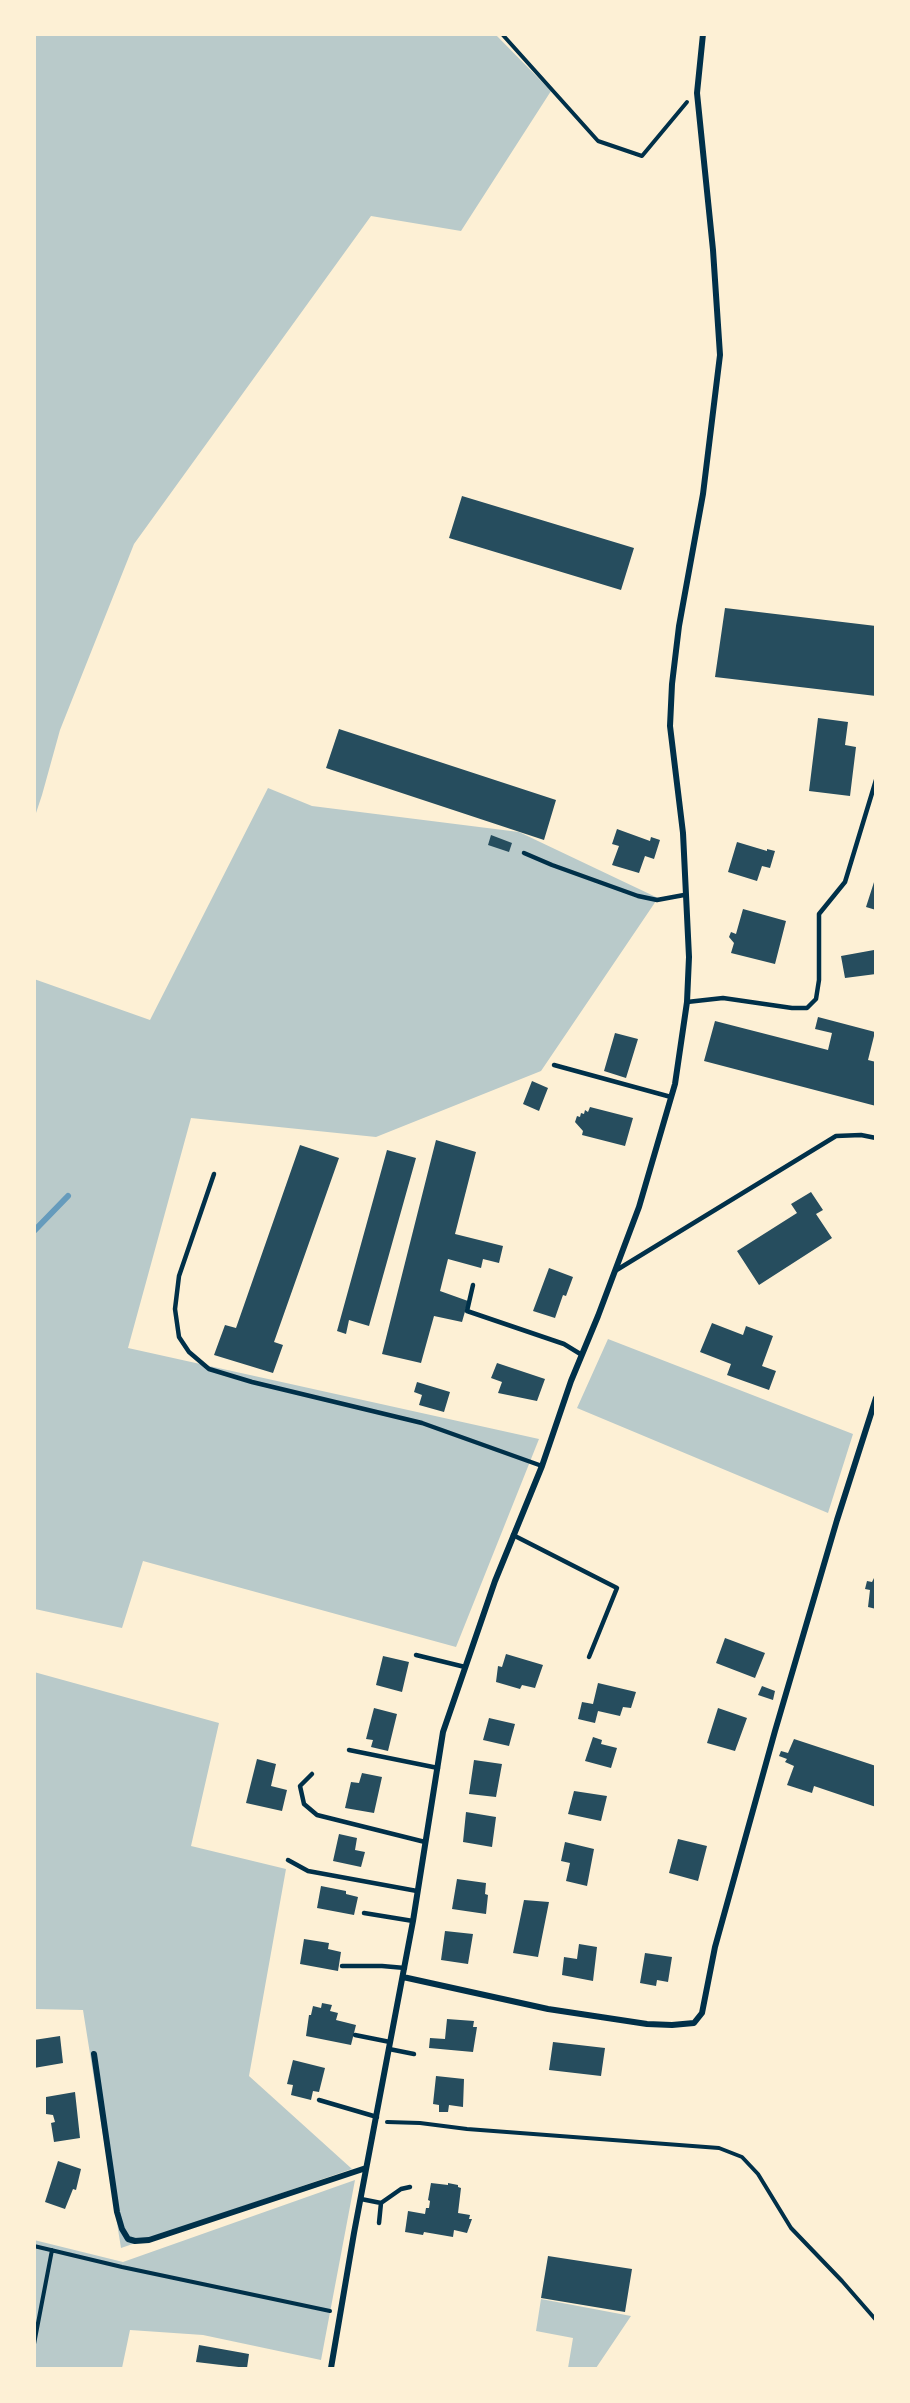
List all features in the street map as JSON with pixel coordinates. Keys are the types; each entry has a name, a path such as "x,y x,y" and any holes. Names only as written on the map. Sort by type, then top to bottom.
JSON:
{"street":[{"path":"331,2368 366,2168 405,1968 443,1732 513,1535 542,1466 639,1207 671,1097 687,1002 689,957 682,833 670,726 672,684 679,626 703,494 720,355 713,250 697,93 703,34"},
{"path":"403,1977 548,2009 647,2024 694,2023 702,2013 715,1947 784,1699 876,1398"},
{"path":"94,2054 117,2212 128,2240 148,2240 366,2168"}],"lane":[{"path":"687,1002 723,998 807,1008 816,999 819,980 819,914 845,882 876,780"},
{"path":"524,853 638,896 657,900 684,894"},
{"path":"554,1065 671,1097"},
{"path":"615,1271 836,1136 861,1135 876,1138"},
{"path":"214,1174 179,1276 175,1309 180,1337 189,1352 202,1364 209,1370 252,1382 422,1423 542,1466"},
{"path":"473,1285 467,1311 564,1344 582,1355"},
{"path":"513,1535 617,1588 589,1657"},
{"path":"416,1655 465,1667"},
{"path":"349,1750 438,1768"},
{"path":"312,1774 300,1786 304,1804 316,1815 425,1842"},
{"path":"288,1860 308,1872 417,1891"},
{"path":"364,1913 413,1921"},
{"path":"342,1966 405,1968"},
{"path":"356,2035 414,2054"},
{"path":"319,2100 376,2120"},
{"path":"361,2199 381,2203 401,2189 410,2187"},
{"path":"379,2223 381,2203"}],"path":[{"path":"502,34 598,141 642,156 678,111 697,93"},
{"path":"376,2120 719,2148 742,2157 758,2174 791,2228 876,2320"},
{"path":"34,2246 340,2313"},
{"path":"34,2344 52,2250"}],"shaded area":[{"path":"35,35 496,35 551,91 461,231 371,216 134,544 60,730 35,816"},
{"path":"268,788 312,806 519,832 658,898 541,1071 376,1137 191,1118 128,1348 539,1439 456,1647 143,1561 122,1628 35,1609 34,979 150,1020"},
{"path":"608,1339 853,1434 828,1513 577,1408"},
{"path":"34,1672 219,1723 191,1846 286,1869 249,2076 352,2169 121,2248 83,2010 35,2009"},
{"path":"355,2180 321,2360 203,2335 130,2330 122,2368 35,2368 34,2240 123,2262"},
{"path":"541,2299 631,2316 596,2368 568,2368 573,2338 536,2331"}],"building":[{"path":"462,496 634,548 621,590 449,538"},
{"path":"725,608 876,626 876,696 715,677"},
{"path":"818,718 848,722 845,745 856,747 850,796 809,791"},
{"path":"339,729 556,800 544,840 326,768"},
{"path":"617,829 650,841 651,837 660,840 654,859 645,856 639,873 612,865 619,846 612,844"},
{"path":"491,835 512,843 509,852 488,845"},
{"path":"737,842 767,851 767,849 775,851 770,868 762,866 757,881 728,872"},
{"path":"876,879 876,910 866,907"},
{"path":"743,909 786,921 775,964 731,953 734,943 729,937 731,932 736,934"},
{"path":"874,950 876,974 845,978 841,956"},
{"path":"818,1017 875,1032 868,1060 876,1062 876,1106 704,1061 715,1021 828,1050 832,1033 815,1029"},
{"path":"615,1033 638,1039 626,1078 604,1071"},
{"path":"532,1081 548,1088 539,1111 523,1104"},
{"path":"590,1107 633,1118 625,1146 582,1135 583,1131 575,1122 577,1116 584,1114 585,1110 588,1112"},
{"path":"436,1140 476,1152 455,1234 503,1246 499,1263 483,1259 481,1268 448,1259 440,1291 468,1301 462,1322 434,1316 421,1363 382,1354"},
{"path":"300,1145 339,1158 274,1342 283,1345 273,1373 214,1355 225,1325 236,1328"},
{"path":"387,1150 416,1158 369,1326 349,1320 346,1334 337,1331"},
{"path":"811,1192 823,1210 816,1214 832,1238 759,1285 737,1251 797,1213 791,1204"},
{"path":"549,1268 573,1277 566,1296 563,1295 555,1318 533,1311"},
{"path":"712,1323 743,1335 746,1326 773,1336 762,1366 776,1371 769,1390 727,1375 731,1364 700,1352"},
{"path":"497,1363 545,1379 537,1401 498,1393 502,1382 491,1378"},
{"path":"417,1382 450,1392 444,1412 419,1405 422,1395 414,1392"},
{"path":"876,1574 876,1609 868,1607 870,1590 865,1589 867,1581 872,1582"},
{"path":"725,1638 765,1653 755,1678 716,1663"},
{"path":"506,1654 543,1665 535,1688 522,1685 520,1689 496,1682 498,1666 502,1667"},
{"path":"383,1656 409,1662 402,1692 376,1685"},
{"path":"598,1683 636,1692 631,1708 623,1707 620,1716 598,1711 595,1723 578,1719 582,1702 593,1704"},
{"path":"762,1686 775,1691 773,1700 758,1695"},
{"path":"374,1708 397,1714 388,1751 371,1747 373,1740 366,1739"},
{"path":"718,1708 747,1718 735,1751 707,1743"},
{"path":"489,1718 515,1724 509,1746 483,1740"},
{"path":"593,1737 602,1740 601,1744 617,1748 611,1768 585,1761"},
{"path":"794,1739 876,1766 876,1807 814,1786 812,1793 787,1785 794,1766 785,1762 787,1759 779,1756 781,1751 788,1753"},
{"path":"257,1759 276,1764 271,1786 287,1790 282,1811 246,1803"},
{"path":"474,1760 502,1764 496,1797 469,1794"},
{"path":"362,1773 382,1777 374,1813 345,1808 351,1782 359,1783"},
{"path":"574,1791 607,1796 601,1821 568,1814"},
{"path":"466,1812 496,1817 492,1847 463,1842"},
{"path":"339,1834 357,1838 355,1850 365,1852 361,1867 333,1861"},
{"path":"678,1839 707,1846 698,1881 669,1873"},
{"path":"565,1842 594,1849 587,1886 566,1881 570,1863 561,1861"},
{"path":"457,1879 486,1883 485,1894 488,1895 486,1914 452,1909"},
{"path":"321,1886 346,1891 346,1894 358,1897 354,1915 317,1908"},
{"path":"524,1900 549,1902 538,1957 513,1953"},
{"path":"445,1931 473,1934 468,1964 441,1960"},
{"path":"304,1939 329,1943 328,1949 341,1952 338,1971 300,1964"},
{"path":"579,1944 597,1947 593,1981 562,1975 564,1957 577,1959"},
{"path":"645,1953 672,1957 668,1982 657,1980 656,1986 640,1983"},
{"path":"322,2003 332,2005 330,2011 338,2013 336,2020 356,2025 351,2045 306,2036 309,2015 311,2015 313,2006 321,2008"},
{"path":"447,2019 474,2021 473,2027 477,2027 473,2052 429,2048 430,2038 445,2039"},
{"path":"60,2036 63,2063 34,2068 34,2040"},
{"path":"553,2042 605,2048 601,2076 549,2070"},
{"path":"293,2060 325,2068 319,2092 313,2091 311,2100 291,2095 293,2085 287,2084"},
{"path":"436,2076 464,2079 463,2107 449,2105 448,2112 439,2112 439,2105 433,2104"},
{"path":"75,2092 80,2138 54,2142 51,2123 55,2122 53,2115 46,2114 46,2097"},
{"path":"58,2161 81,2169 76,2190 73,2189 65,2209 45,2202"},
{"path":"431,2183 448,2185 448,2183 461,2188 458,2213 470,2215 469,2219 472,2219 467,2233 454,2230 453,2237 424,2232 423,2235 405,2232 408,2211 425,2214 426,2208 429,2208"},
{"path":"548,2256 632,2269 625,2312 541,2298"},
{"path":"199,2345 249,2354 247,2368 196,2362"}],"waterway":[{"path":"34,1231 68,1196"}]}
